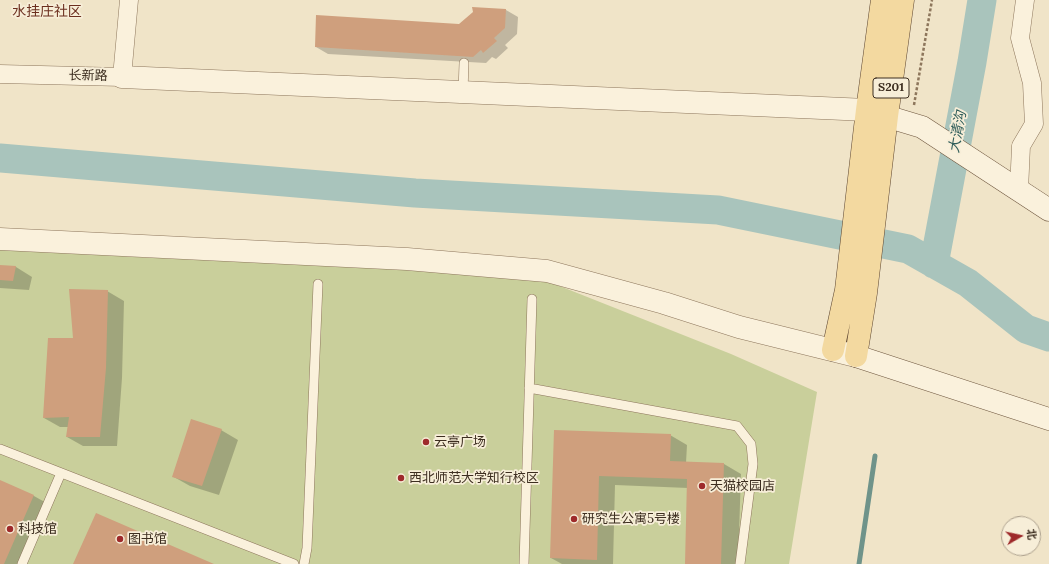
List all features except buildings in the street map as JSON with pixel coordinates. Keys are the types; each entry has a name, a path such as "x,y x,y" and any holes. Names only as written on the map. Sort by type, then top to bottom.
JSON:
{"main road":[{"name":"S201","path":"856,356 856,291 877,113 882,0"},
{"name":"S201","path":"877,113 903,0"},
{"name":"S201","path":"833,350 856,291"}],"street":[{"name":"长新路","path":"0,74 122,77 129,0"},
{"path":"1014,187 1021,146 1034,124 1032,83 1020,38 1025,0"},
{"path":"122,77 463,92 877,113 916,125 1049,210"},
{"path":"0,239 407,259 547,271 664,303 739,327 856,356 1049,418"}],"lane":[{"path":"463,92 464,63"},
{"path":"304,564 307,540 318,284"},
{"path":"524,564 532,299"},
{"path":"529,388 737,426 751,444 753,464 740,564"},
{"path":"0,449 294,564"},
{"path":"22,564 61,473"}],"path":[{"path":"916,125 932,0"}],"green space":[{"name":"西北师范大学知行校区","path":"0,245 135,257 334,264 547,281 731,354 817,392 789,564 0,564"}],"waterway":[{"name":"大清沟","path":"934,264 972,62 982,0"},
{"path":"0,158 415,193 718,210 908,249 968,283 1026,329 1049,337"},
{"path":"859,564 875,456"}],"place":[{"name":"云亭广场","path":"426,442"},
{"name":"西北师范大学知行校区","path":"401,478"},
{"name":"天猫校园店","path":"702,486"},
{"name":"研究生公寓5号楼","path":"574,519"},
{"name":"科技馆","path":"10,529"},
{"name":"图书馆","path":"120,539"}],"district":[{"name":"水挂庄社区","path":"47,12"}]}
